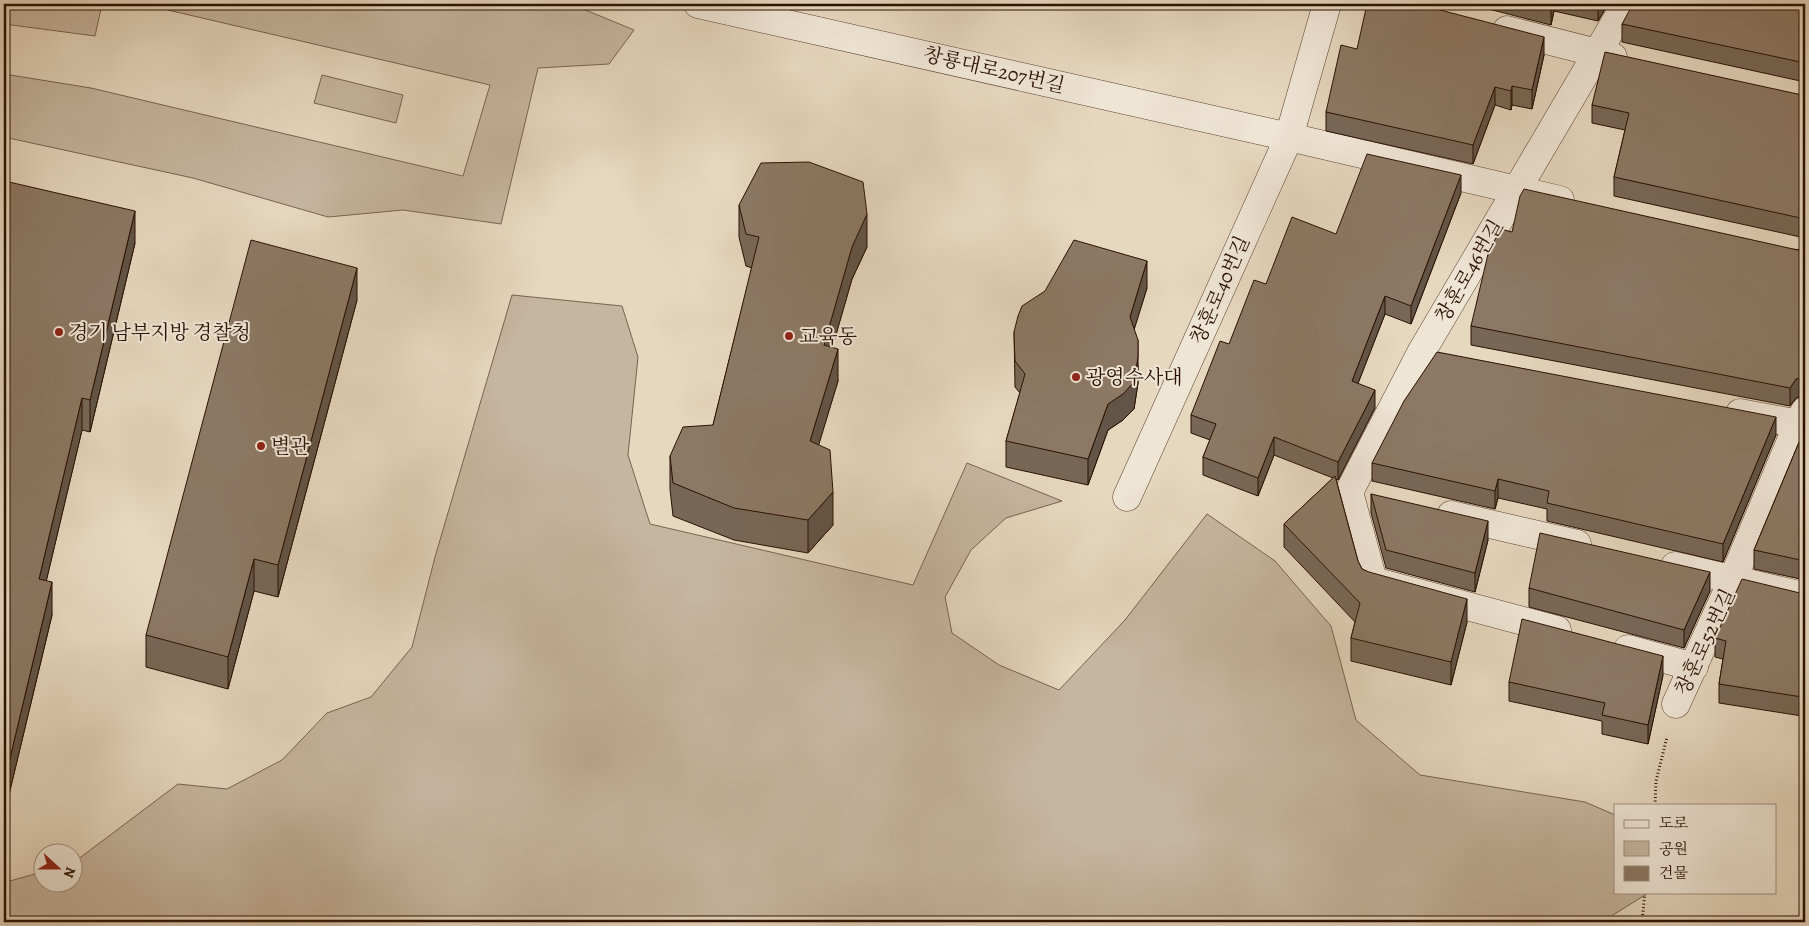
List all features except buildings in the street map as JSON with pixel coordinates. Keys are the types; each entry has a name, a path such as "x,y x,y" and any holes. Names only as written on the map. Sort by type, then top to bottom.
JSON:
{"street":[{"name":"창룡대로207번길","path":"698,4 1289,137"},
{"name":"창훈로40번길","path":"1127,497 1289,137 1327,4"},
{"name":"창훈로46번길","path":"1349,492 1422,351 1626,4"},
{"path":"1484,24 1635,62"},
{"path":"1289,137 1584,206"},
{"name":"창훈로46번길","path":"1422,351 1451,357"},
{"path":"1721,409 1803,420"},
{"name":"창훈로52번길","path":"1676,704 1803,420"},
{"path":"1378,499 1349,492 1373,581 1580,636"},
{"path":"1426,510 1599,549"},
{"path":"1647,560 1733,579"},
{"name":"창훈로52번길","path":"1733,579 1805,595"},
{"path":"1609,644 1694,667"}],"path":[{"path":"1656,804 1656,781 1676,704"},
{"path":"1642,922 1645,894"}],"green space":[{"path":"4,4 102,4 95,36 4,24"},
{"path":"142,4 566,4 576,6 634,30 609,64 538,68 501,224 403,210 328,217 193,178 4,137 4,74 91,88 463,176 490,85"},
{"path":"322,75 403,95 396,123 314,103"},
{"path":"512,295 622,306 638,357 628,455 650,524 913,585 967,463 1062,501 1006,518 971,550 945,597 952,633 999,665 1059,690 1125,620 1207,514 1275,561 1331,626 1356,720 1420,775 1585,802 1614,815 1614,894 1647,894 1613,915 1612,922 4,922 4,880 10,881 32,875 32,894 82,894 82,856 178,784 227,789 282,760 327,713 371,697 412,647 435,557"}],"place":[{"name":"경기 남부지방 경찰청","path":"59,332"},
{"name":"교육동","path":"789,336"},
{"name":"광영수사대","path":"1076,377"},
{"name":"별관","path":"261,446"}]}
